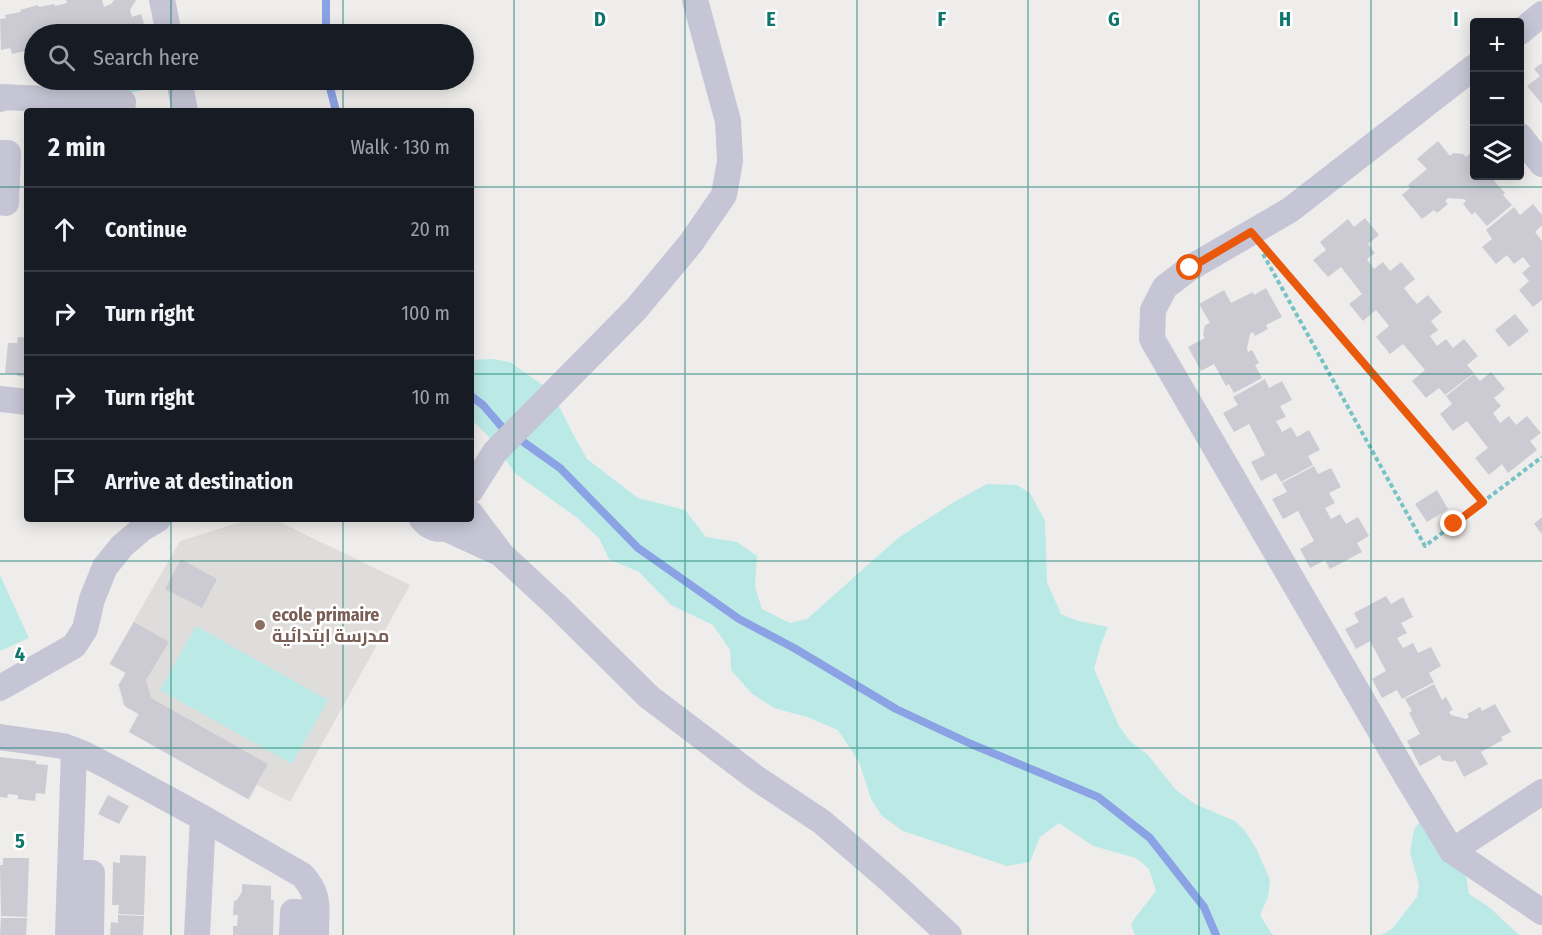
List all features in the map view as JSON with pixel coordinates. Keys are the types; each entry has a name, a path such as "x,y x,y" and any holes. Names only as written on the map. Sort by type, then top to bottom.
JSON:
{"street":[{"path":"162,0 167,24"},
{"path":"474,486 508,439 636,309 692,243 724,195 730,161 728,121 695,0"},
{"path":"1524,29 1542,14"},
{"path":"1470,75 1290,210 1190,268 1166,287 1153,310 1152,339 1452,851 1542,912"},
{"path":"181,90 184,108"},
{"path":"0,99 0,97 123,102 122,108"},
{"path":"0,111 24,114"},
{"path":"1524,141 1542,164"},
{"path":"0,153 8,153 6,203 0,202"},
{"path":"0,399 24,402"},
{"path":"474,464 508,439"},
{"path":"474,518 502,555 649,697 756,778 822,822 949,935"},
{"path":"0,688 74,646 85,629 92,599 105,567 122,546 153,522"},
{"path":"425,522 434,528 454,524 502,555"},
{"path":"0,737 42,742 74,750 116,770 302,875 311,884 316,901 316,924 293,912 292,935"},
{"path":"68,935 74,750"},
{"path":"1452,851 1542,792"},
{"path":"197,935 203,818"},
{"path":"71,873 92,873 91,935"}],"path":[{"path":"1251,232 1425,546 1542,457"},
{"path":"1251,232 1483,502"}],"shaded area":[{"path":"96,90 143,90 115,97"},
{"path":"492,359 510,362 544,386 558,404 587,459 638,498 685,510 706,537 737,542 757,556 755,587 762,609 790,623 807,619 898,538 987,484 1017,485 1030,493 1045,521 1047,582 1061,614 1078,621 1108,627 1094,669 1119,726 1130,741 1148,755 1176,790 1195,804 1235,821 1245,831 1256,848 1270,880 1268,897 1260,915 1274,935 1135,935 1131,925 1156,891 1149,869 1136,858 1093,846 1059,823 1040,837 1030,862 1007,866 903,831 882,816 871,799 859,762 838,730 807,717 774,708 751,693 731,670 730,650 713,625 671,605 639,572 609,559 599,538 576,517 516,474 487,435 474,422 474,360"},
{"name":"ecole primaire مدرسة ابتدائية","path":"241,522 279,522 410,585 290,802 257,785 249,800 129,732 138,714 124,706 118,685 125,673 109,664 180,541"},
{"path":"0,575 29,638 0,651"},
{"path":"196,626 328,700 292,764 160,690"},
{"path":"1426,813 1440,817 1451,825 1463,855 1469,894 1489,907 1519,935 1381,935 1392,929 1417,897 1419,885 1410,852 1414,830"}],"building":[{"path":"66,0 102,0 104,7 114,0 136,0 130,10 132,17 141,14 144,24 24,24 24,51 12,54 10,48 1,50 0,19 6,18 5,15 38,5 39,7 54,4 55,6 67,3"},
{"path":"1542,63 1542,104 1527,86 1540,76 1534,69"},
{"path":"1438,141 1450,156 1453,153 1463,154 1466,157 1470,154 1470,180 1494,180 1512,205 1487,226 1475,212 1472,215 1463,204 1466,201 1464,199 1448,198 1445,201 1448,204 1437,213 1434,210 1422,219 1402,195 1410,188 1408,185 1427,169 1417,159"},
{"path":"1533,204 1542,215 1542,225 1535,232 1542,241 1542,300 1533,307 1519,290 1529,281 1522,273 1530,266 1523,257 1514,264 1507,255 1496,264 1482,247 1492,239 1486,230 1514,207 1520,215"},
{"path":"1365,218 1379,235 1368,244 1375,253 1367,259 1374,269 1383,262 1390,271 1401,262 1415,279 1404,288 1411,297 1417,304 1428,295 1442,312 1431,321 1438,330 1430,336 1437,346 1446,339 1453,348 1464,339 1478,356 1467,365 1474,373 1445,395 1439,388 1426,398 1412,381 1425,370 1403,344 1390,354 1376,337 1389,326 1376,310 1363,321 1349,304 1362,294 1341,267 1328,277 1313,260 1326,250 1320,242 1348,219 1354,227"},
{"path":"1266,288 1282,317 1266,325 1268,329 1255,336 1253,332 1250,334 1247,349 1248,352 1252,350 1259,363 1255,365 1262,378 1234,393 1229,384 1226,386 1214,364 1201,371 1188,347 1205,338 1203,335 1205,325 1210,323 1199,304 1224,290 1231,303"},
{"path":"1515,314 1529,331 1509,347 1495,330"},
{"path":"18,337 24,338 24,377 5,373 8,343 17,343"},
{"path":"1491,372 1505,389 1494,398 1501,406 1493,413 1500,423 1509,416 1516,425 1527,416 1541,433 1530,441 1537,450 1508,473 1502,464 1489,475 1475,458 1488,448 1467,421 1453,431 1440,414 1452,404 1446,396 1474,374 1480,381"},
{"path":"1265,379 1269,388 1282,381 1292,400 1280,406 1286,417 1276,421 1282,432 1291,427 1297,437 1309,430 1320,450 1308,456 1313,465 1281,482 1276,473 1261,481 1251,462 1265,455 1249,424 1234,432 1223,413 1238,405 1233,397"},
{"path":"1314,466 1318,474 1331,468 1341,487 1329,493 1335,503 1325,508 1331,519 1340,514 1346,524 1358,517 1369,536 1357,543 1362,552 1330,569 1325,560 1310,568 1300,549 1314,541 1298,511 1283,519 1272,499 1287,492 1282,483"},
{"path":"1437,490 1448,509 1427,522 1415,504"},
{"path":"1542,517 1542,534 1534,524"},
{"path":"181,559 217,579 202,608 165,589"},
{"path":"1386,596 1391,604 1403,597 1413,617 1401,623 1407,633 1397,638 1403,648 1413,643 1418,653 1431,647 1441,666 1429,673 1434,682 1402,699 1397,690 1382,698 1372,679 1386,671 1370,641 1356,649 1345,629 1359,622 1354,613"},
{"path":"134,622 169,642 146,680 151,698 268,764 248,799 129,732 139,714 125,706 119,685 126,673 110,664"},
{"path":"1434,684 1442,700 1446,697 1453,710 1449,712 1451,715 1466,719 1469,717 1467,714 1480,707 1482,711 1495,704 1511,732 1501,737 1503,740 1481,752 1488,764 1464,777 1455,760 1452,762 1442,760 1440,755 1420,766 1407,741 1420,734 1409,713 1412,711 1405,699"},
{"path":"0,757 36,761 36,764 48,765 45,794 36,793 35,801 18,799 18,795 8,794 7,798 0,797"},
{"path":"108,795 129,806 119,824 98,814"},
{"path":"120,855 146,856 144,915 118,914 119,905 112,905 113,862 120,863"},
{"path":"3,858 29,858 27,917 1,916 0,865 3,865"},
{"path":"242,884 271,886 271,900 274,900 273,935 233,935 233,926 237,926 238,915 233,915 234,900 236,901 242,892"},
{"path":"118,915 144,916 143,935 110,935 111,922 118,923"},
{"path":"1,918 27,918 26,935 0,935"}],"waterway":[{"path":"326,0 326,24"},
{"path":"331,90 335,108"},
{"path":"474,398 501,426 560,468 638,548 739,619 794,648 896,709 971,744 1098,797 1150,838 1204,907 1216,935"}],"place":[{"name":"ecole primaire مدرسة ابتدائية","path":"260,625"}],"route":[{"path":"1190,268 1251,232 1483,502 1454,524"}]}
